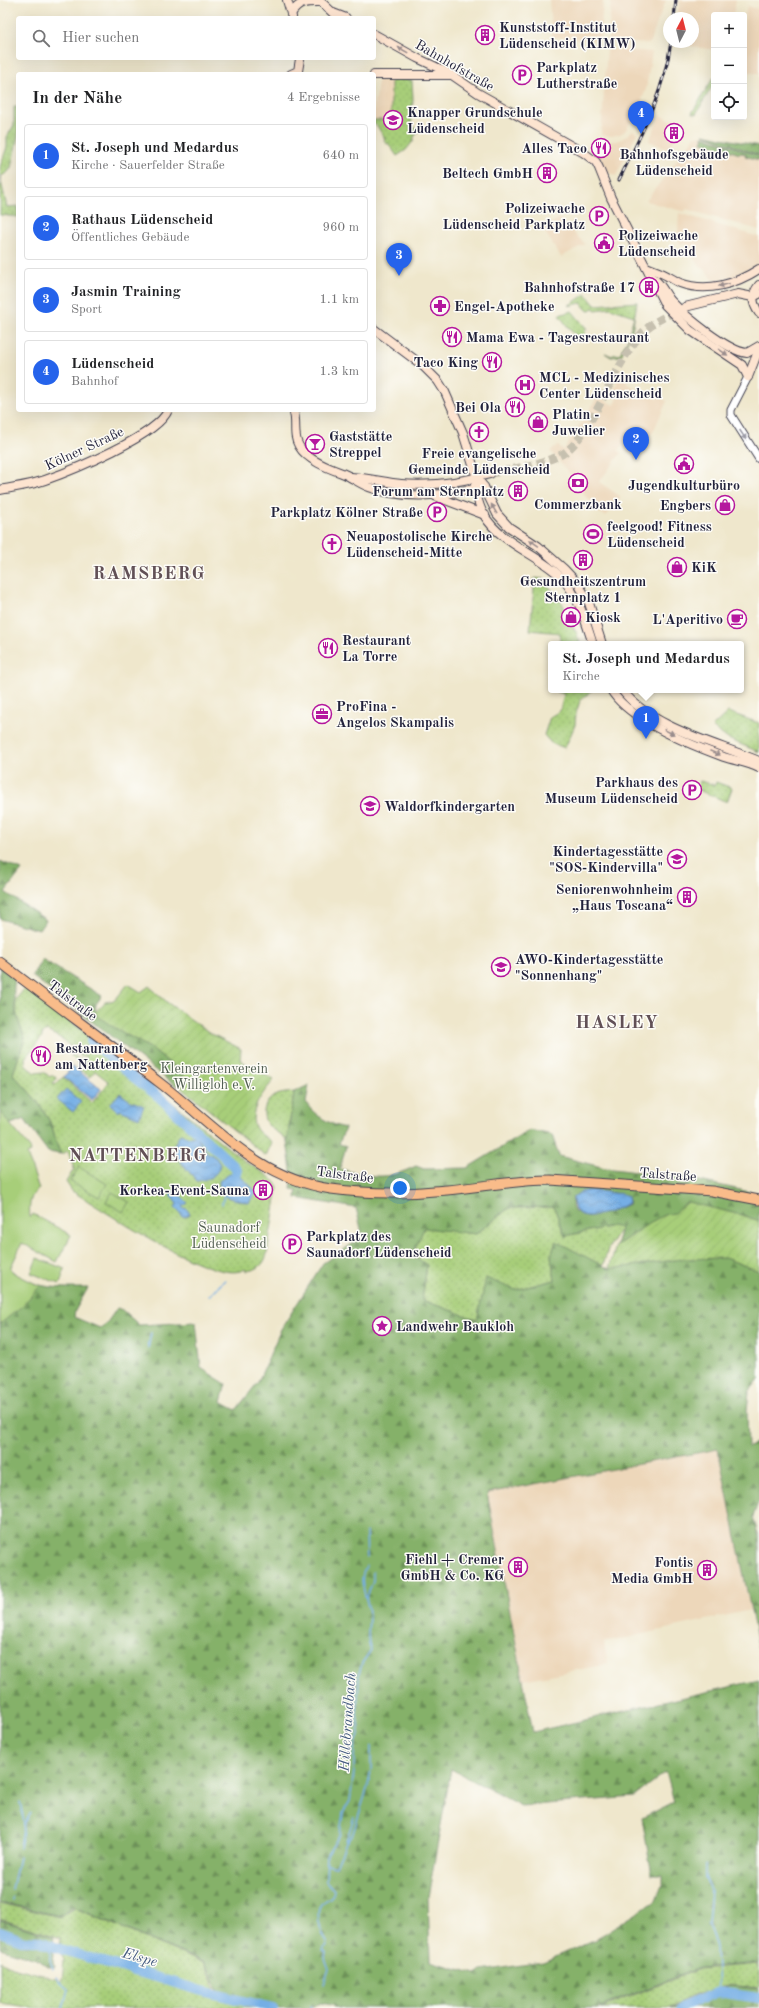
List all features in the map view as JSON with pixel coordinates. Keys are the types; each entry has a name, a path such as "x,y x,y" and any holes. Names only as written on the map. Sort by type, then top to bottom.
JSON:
{"main road":[{"path":"287,0 292,16"},
{"path":"292,16 297,6 303,3 322,1 333,13 337,13 342,16"},
{"name":"Bahnhofstraße","path":"376,35 426,63 453,75 478,93 584,153 596,162 611,198 653,278 661,299 673,314 696,334 742,365 748,377"},
{"path":"296,72 298,71 300,60"},
{"path":"300,60 303,72"},
{"path":"425,76 430,70 426,63"},
{"path":"376,76 453,75"},
{"path":"646,267 662,273 679,283 703,287 717,286 736,281 759,269"},
{"name":"Bahnhofstraße","path":"653,278 659,283 673,303 697,325 737,351 747,353 759,347"},
{"path":"685,307 757,291 754,306 759,314"},
{"path":"376,330 435,377 445,392 454,413 477,478 484,487 497,514 504,522 538,546 564,569 579,585 589,603 601,641"},
{"path":"748,377 759,347"},
{"path":"742,365 749,365 754,360"},
{"name":"Kölner Straße","path":"0,490 42,481 83,466 145,432 162,421 167,412"},
{"path":"293,412 296,436 300,448 326,467 351,477 362,484 388,492 411,495 432,494 484,487"},
{"path":"351,477 401,484 425,485 477,478 490,474"},
{"path":"477,478 475,489 485,515 510,541 550,567 562,578 582,608 592,641"},
{"path":"432,494 485,515"},
{"path":"613,693 621,704 649,723 688,742 759,768"},
{"path":"624,693 632,703 652,717 704,740 759,761"},
{"name":"Talstraße","path":"0,962 162,1084 251,1157 294,1180 316,1186 350,1191 397,1193 448,1190 529,1180 550,1180 712,1191 759,1200"}],"street":[{"path":"748,377 731,410 732,418 759,459"}],"shaded area":[{"path":"549,0 603,0 600,38 596,40 552,37"},
{"path":"611,0 666,0 649,44 608,41"},
{"path":"680,0 736,0 734,12 711,12 711,49 699,47 699,12 678,12"},
{"path":"747,6 759,9 759,74 747,72 746,12"},
{"path":"607,49 652,52 646,89 638,110 625,131 611,136 601,135"},
{"name":"Knapper Grundschule Lüdenscheid","path":"378,79 412,80 413,99 411,128 417,128 417,134 414,136 414,140 406,150 397,156 388,143 386,144 385,139 376,124"},
{"name":"Bahnhofsgebäude Lüdenscheid","path":"660,115 685,126 667,149 649,141"},
{"path":"633,130 637,134 616,176 605,171 599,157 600,142 618,141"},
{"path":"701,135 705,137 702,142 740,154 746,154 746,156 759,160 759,230 686,209 685,212 646,201 695,136"},
{"path":"679,213 759,237 759,264 742,275 717,283 695,260 685,243 680,244 678,232"},
{"path":"559,218 585,244 561,257 543,229"},
{"path":"624,370 631,373 626,383 657,399 658,397 667,401 653,432 644,441 642,439 644,436 634,429 618,451 621,453 599,482 621,497 606,516 598,512 576,481 550,451 558,446 564,450 598,396 614,405 620,393 614,389 617,385 616,377 611,374 613,371"},
{"path":"718,1448 750,1610 604,1643 608,1664 523,1680 487,1493"}],"green space":[{"name":"Knapper Grundschule Lüdenscheid","path":"393,79 412,80 413,99 411,128 417,128 417,134 414,136 414,140 406,150 397,156 388,143 386,144 385,139 376,124 376,120 391,120 391,81"},
{"path":"711,81 711,88 696,114 692,113"},
{"path":"14,107 16,107 16,145 11,168 0,177 0,167 7,147 7,137 14,125"},
{"path":"703,134 759,146 759,155 705,135"},
{"path":"702,136 759,156 759,160 745,156 746,154 740,154 702,142 704,137"},
{"path":"0,177 7,207 16,206 16,217 0,215"},
{"path":"586,294 595,305 637,302 632,331 621,356 611,357 605,353 612,356 615,354 619,355 627,341 634,316 610,308 596,310 593,308 588,311 581,303 568,306"},
{"path":"572,311 587,329 584,331 586,335 583,340 571,331 559,315"},
{"path":"535,578 543,579 562,603 580,641 560,641 560,633 530,630"},
{"path":"561,693 589,693 580,701 576,713 575,725 565,748 551,743 544,735 550,717 560,711 564,694"},
{"path":"728,712 759,723 759,752 728,739 712,727"},
{"path":"700,781 715,785 716,782 732,788 727,802 696,789"},
{"path":"0,861 22,870 5,892 46,920 39,930 0,919"},
{"path":"42,959 102,996 96,1004 95,1013 110,1025 150,1048 184,1075 176,1086 32,976"},
{"path":"0,967 15,979 14,1001 25,1038 13,1074 35,1099 49,1119 61,1154 48,1152 24,1119 6,1126 0,1122"},
{"name":"Kleingartenverein Willigloh e.V.","path":"128,984 141,992 149,986 168,1003 210,1033 241,1049 240,1060 274,1080 265,1090 257,1103 253,1117 257,1130 272,1142 266,1156 178,1085 184,1074 150,1048 110,1025 94,1013 105,1002 115,1000"},
{"name":"Saunadorf Lüdenscheid","path":"27,986 246,1162 268,1175 278,1187 267,1254 260,1266 246,1271 245,1269 231,1272 210,1267 158,1244 72,1191 66,1182 74,1169 68,1151 61,1154 49,1119 35,1099 13,1074 25,1038 17,1019 15,1000","holes":["47,1031 64,1040 69,1046 76,1046 80,1049 78,1054 82,1057 84,1055 86,1056 82,1062 72,1054 71,1056 81,1066 79,1069 90,1077 95,1071 109,1082 92,1103 63,1077 55,1085 53,1083 57,1078 52,1075 50,1077 44,1072 35,1073 26,1066 25,1058 42,1037 42,1034"]},
{"path":"309,1085 306,1103 310,1108 323,1119 345,1128 339,1144 346,1146 340,1169 370,1176 387,1176 416,1166 424,1169 467,1168 530,1130 552,1135 559,1156 605,1168 686,1178 759,1194 759,1221 745,1216 688,1202 674,1214 664,1215 651,1222 616,1246 621,1228 612,1226 565,1236 554,1207 509,1208 476,1234 424,1228 412,1256 427,1265 422,1300 477,1320 486,1278 515,1290 555,1280 551,1256 556,1241 609,1269 681,1259 725,1258 759,1271 759,1379 749,1392 747,1411 748,1448 759,1440 759,1500 753,1517 759,1537 759,1650 718,1449 487,1493 533,1732 759,1680 759,1963 699,1968 598,2008 344,2008 321,2003 309,2008 266,2008 222,1996 203,1962 74,1907 60,1916 0,1902 0,1269 10,1269 28,1281 37,1284 57,1288 88,1288 75,1311 74,1317 100,1328 106,1324 117,1308 121,1309 139,1325 196,1322 201,1368 226,1384 221,1402 236,1410 258,1382 281,1329 323,1263 363,1237 356,1208 296,1198 297,1190 291,1189 292,1178 287,1141 294,1092","holes":["573,1197 630,1201 629,1204 606,1213 575,1212 572,1206","451,1769 521,1806 634,1797 666,1772 674,1802 642,1818 652,1875 662,1875 662,1885 656,1901 596,1939 543,1962 481,1971 476,1974 430,1961 428,1897"]},
{"path":"294,1092 287,1141 267,1124 264,1112 269,1100 273,1097 280,1094"},
{"path":"0,1112 30,1148 31,1152 27,1154 39,1189 31,1198 30,1218 33,1214 71,1235 57,1262 22,1243 10,1269 14,1273 40,1286 22,1306 0,1324"},
{"path":"79,1167 107,1184 99,1197 70,1181"},
{"path":"112,1192 129,1202 123,1212 106,1202"},
{"path":"688,1202 745,1216 759,1221 759,1271 725,1258 681,1259 609,1269 616,1246 651,1222 664,1215 674,1213"},
{"path":"554,1207 565,1236 613,1226 621,1228 608,1249 603,1266 556,1242 551,1256 555,1280 515,1290 477,1320 422,1300 427,1265 411,1256 424,1227 476,1234 509,1208"},
{"path":"37,1258 65,1269 60,1284 31,1273"},
{"path":"0,1903 60,1917 75,1908 203,1963 220,1998 257,2008 36,2008 0,2003 0,1961 12,1967 62,1980 64,1960 59,1950 61,1938 0,1919"},
{"path":"0,1920 54,1937 52,1949 55,1967 48,1967 39,1960 0,1948"},
{"path":"759,1964 759,1988 730,1985 695,1995 667,2008 601,2008 699,1969"},
{"path":"731,1986 759,1989 759,2008 670,2008 696,1996"}],"water":[{"path":"72,1066 101,1089 92,1100 64,1077"},
{"path":"66,1089 81,1102 73,1112 57,1099"},
{"path":"120,1093 129,1100 144,1106 139,1118 120,1110 119,1112 110,1104"},
{"path":"180,1134 190,1137 195,1136 207,1152 216,1158 220,1164 215,1175 197,1181 174,1154 174,1145"},
{"path":"231,1173 248,1183 256,1192 249,1203 226,1197 220,1191 219,1181"},
{"path":"175,1190 188,1203 182,1207 184,1209 186,1208 190,1214 185,1217 182,1216 175,1207 177,1204 170,1195"},
{"path":"590,1190 622,1194 628,1197 629,1203 603,1214 585,1216 579,1213 574,1207 573,1197 581,1192"}],"waterway":[{"path":"91,1041 158,1096 233,1165 237,1170 236,1174"},
{"path":"222,1204 224,1195"},
{"path":"209,1296 225,1280"},
{"path":"148,1348 151,1333"},
{"name":"Hillebrandbach","path":"366,1532 367,1558"},
{"name":"Hillebrandbach","path":"324,1984 329,1969 325,1958 326,1953 323,1951 327,1942 318,1917 322,1903 331,1896 334,1890 326,1881 327,1855 340,1834 343,1813 350,1801 354,1772 354,1750 359,1734 357,1714 359,1674 362,1663 371,1650 368,1637 369,1615 362,1579 366,1566"},
{"path":"366,1599 373,1581 373,1572"},
{"path":"327,1864 336,1866 346,1843 353,1833 368,1786 371,1770 371,1746"},
{"path":"20,1802 24,1823"},
{"path":"20,1848 24,1824 31,1813"},
{"path":"346,1842 354,1817"},
{"path":"12,1889 19,1857"},
{"path":"705,1865 705,1877 711,1891 708,1924 716,1947 718,1992"},
{"name":"Elspe","path":"0,1932 24,1941 39,1941 60,1949 199,1990 273,2008"},
{"path":"50,1945 50,1960 53,1969"},
{"path":"56,1976 62,1985 68,1989 63,2008"},
{"name":"Elspe","path":"680,2008 718,1992 759,1998"}],"tunnel":[{"path":"490,474 549,460 569,449 578,440 589,424 618,369 639,337 653,324 677,311"}],"railway":[{"path":"675,12 676,0"},
{"path":"619,180 651,113 663,78 670,48"}],"place":[{"name":"Kunststoff-Institut Lüdenscheid (KIMW)","path":"485,35"},
{"name":"Parkplatz Lutherstraße","path":"522,75"},
{"name":"Knapper Grundschule Lüdenscheid","path":"393,120"},
{"name":"Bahnhofsgebäude Lüdenscheid","path":"674,133"},
{"name":"Lüdenscheid","path":"641,134"},
{"name":"Alles Taco","path":"601,148"},
{"name":"Beltech GmbH","path":"547,173"},
{"name":"Polizeiwache Lüdenscheid Parkplatz","path":"599,216"},
{"name":"Polizeiwache Lüdenscheid","path":"604,243"},
{"name":"Jasmin Training","path":"399,276"},
{"name":"Bahnhofstraße 17","path":"649,287"},
{"name":"Engel-Apotheke","path":"440,306"},
{"name":"Mama Ewa - Tagesrestaurant","path":"452,337"},
{"name":"Taco King","path":"492,362"},
{"name":"MCL - Medizinisches Center Lüdenscheid","path":"525,385"},
{"name":"Bei Ola","path":"515,407"},
{"name":"Platin - Juwelier","path":"538,422"},
{"name":"Freie evangelische Gemeinde Lüdenscheid","path":"479,432"},
{"name":"Gaststätte Streppel","path":"315,444"},
{"name":"Rathaus Lüdenscheid","path":"636,460"},
{"name":"Jugendkulturbüro","path":"684,464"},
{"name":"Commerzbank","path":"578,483"},
{"name":"Forum am Sternplatz","path":"518,491"},
{"name":"Engbers","path":"725,505"},
{"name":"Parkplatz Kölner Straße","path":"437,512"},
{"name":"feelgood! Fitness Lüdenscheid","path":"593,534"},
{"name":"Neuapostolische Kirche Lüdenscheid-Mitte","path":"332,544"},
{"name":"Gesundheitszentrum Sternplatz 1","path":"583,560"},
{"name":"KiK","path":"677,567"},
{"name":"Kiosk","path":"571,617"},
{"name":"L'Aperitivo","path":"737,619"},
{"name":"Restaurant La Torre","path":"328,648"},
{"name":"ProFina - Angelos Skampalis","path":"322,714"},
{"name":"St. Joseph und Medardus","path":"646,739"},
{"name":"Parkhaus des Museum Lüdenscheid","path":"692,790"},
{"name":"Waldorfkindergarten","path":"370,806"},
{"name":"Kindertagesstätte \"SOS-Kindervilla\"","path":"677,859"},
{"name":"Seniorenwohnheim „Haus Toscana“","path":"687,897"},
{"name":"AWO-Kindertagesstätte \"Sonnenhang\"","path":"501,967"},
{"name":"Restaurant am Nattenberg","path":"41,1056"},
{"name":"Korkea-Event-Sauna","path":"263,1190"},
{"name":"Parkplatz des Saunadorf Lüdenscheid","path":"292,1244"},
{"name":"Landwehr Baukloh","path":"382,1326"},
{"name":"Fiehl + Cremer GmbH & Co. KG","path":"518,1567"},
{"name":"Fontis Media GmbH","path":"707,1570"}],"district":[{"name":"RAMSBERG","path":"149,573"},
{"name":"HASLEY","path":"617,1022"},
{"name":"NATTENBERG","path":"138,1155"}]}
